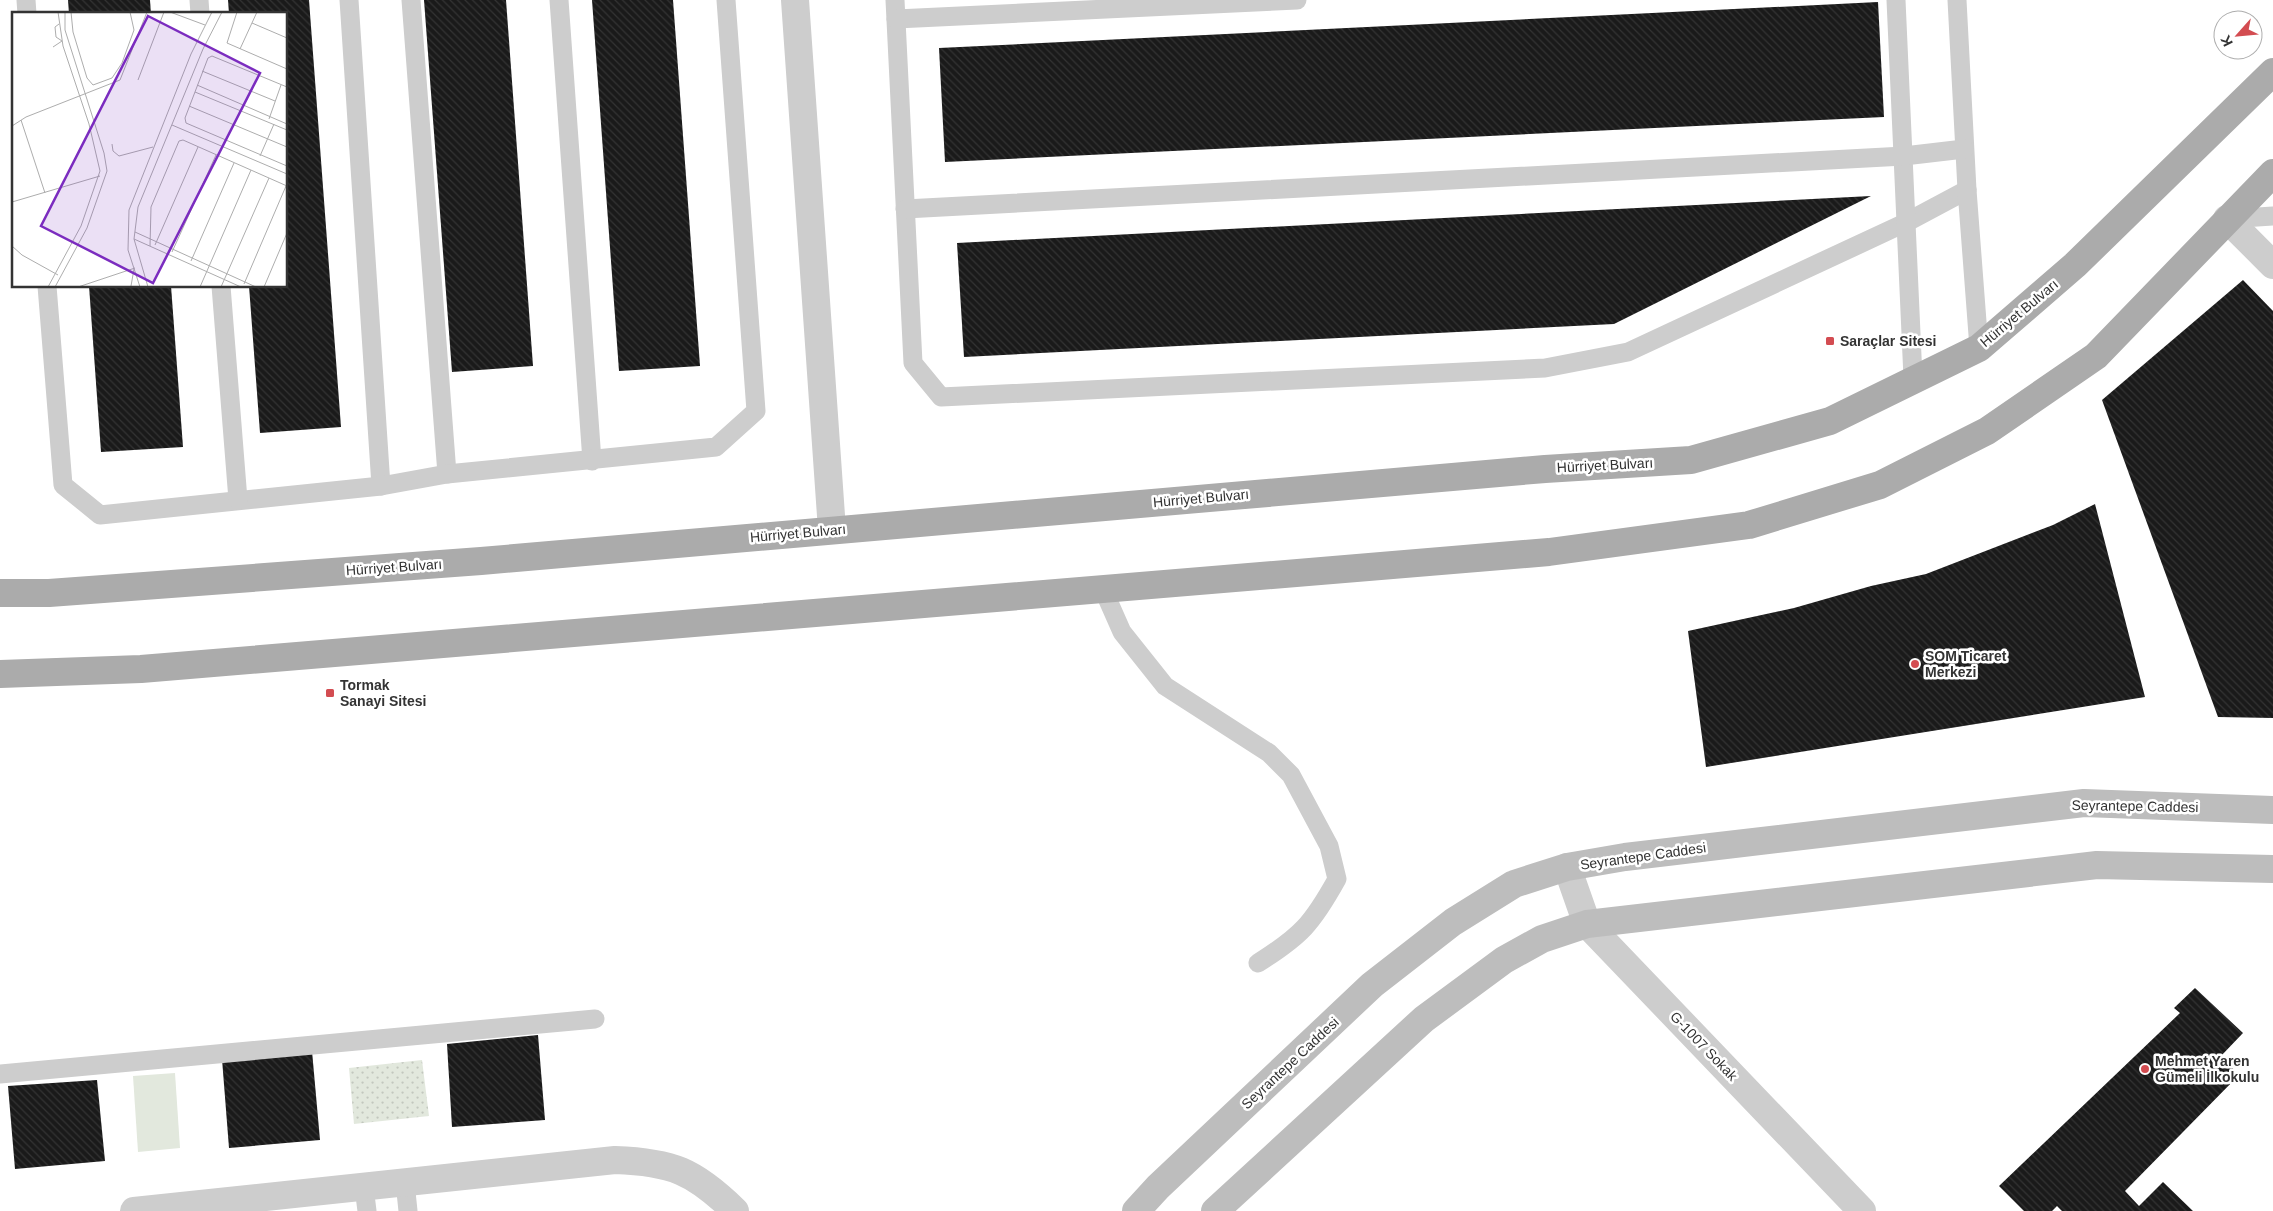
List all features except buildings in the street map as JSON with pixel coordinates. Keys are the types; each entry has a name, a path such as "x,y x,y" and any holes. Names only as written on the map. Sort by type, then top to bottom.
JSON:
{"main road":[{"name":"Hürriyet Bulvarı","path":"0,593 50,593 481,561 1544,469 1691,460 1830,421 1914,378 1979,348 2075,265 2273,72"},
{"path":"0,674 141,670 1549,552 1750,525 1880,486 1986,431 2096,356 2273,173"},
{"name":"Seyrantepe Caddesi","path":"1136,1211 1372,984 1454,922 1514,884 1567,867 1625,857 2084,803 2273,810"},
{"path":"1215,1211 1424,1019 1504,960 1542,939 1587,924 2097,865 2273,869"}],"street":[{"path":"795,0 832,530"},
{"path":"2227,219 2273,265"},
{"name":"G-1007 Sokak","path":"1567,867 1587,924 1862,1211"},
{"path":"134,1211 365,1199 405,1182 615,1160 649,1161 679,1170 710,1187 735,1211"}],"lane":[{"path":"349,0 381,486"},
{"path":"411,0 447,474"},
{"path":"559,0 592,461"},
{"path":"48,288 63,485 100,515 381,486 447,474 592,461 716,447 756,411 726,0"},
{"path":"895,0 913,363 941,397 1554,366 1628,352 1907,222 1967,190"},
{"path":"896,19 1297,0"},
{"path":"1896,0 1914,378"},
{"path":"1957,0 1964,149 1979,348"},
{"path":"905,209 1904,156 1964,149"},
{"path":"2227,219 2273,216"},
{"path":"221,288 238,500"},
{"path":"1103,589 1122,632 1165,686 1270,753 1291,775 1329,846 1337,879 1317,915 1292,941 1258,963"},
{"path":"0,1074 595,1019"},
{"path":"405,1182 408,1211"}],"shaded area":[{"path":"422,1060 429,1116 354,1124 349,1068"},
{"path":"175,1073 180,1148 138,1152 133,1076"}],"place":[{"name":"Saraçlar Sitesi","path":"1830,341"},
{"name":"SOM Ticaret Merkezi","path":"1915,664"},
{"name":"Tormak Sanayi Sitesi","path":"330,693"},
{"name":"Mehmet Yaren Gümeli İlkokulu","path":"2145,1069"}]}
